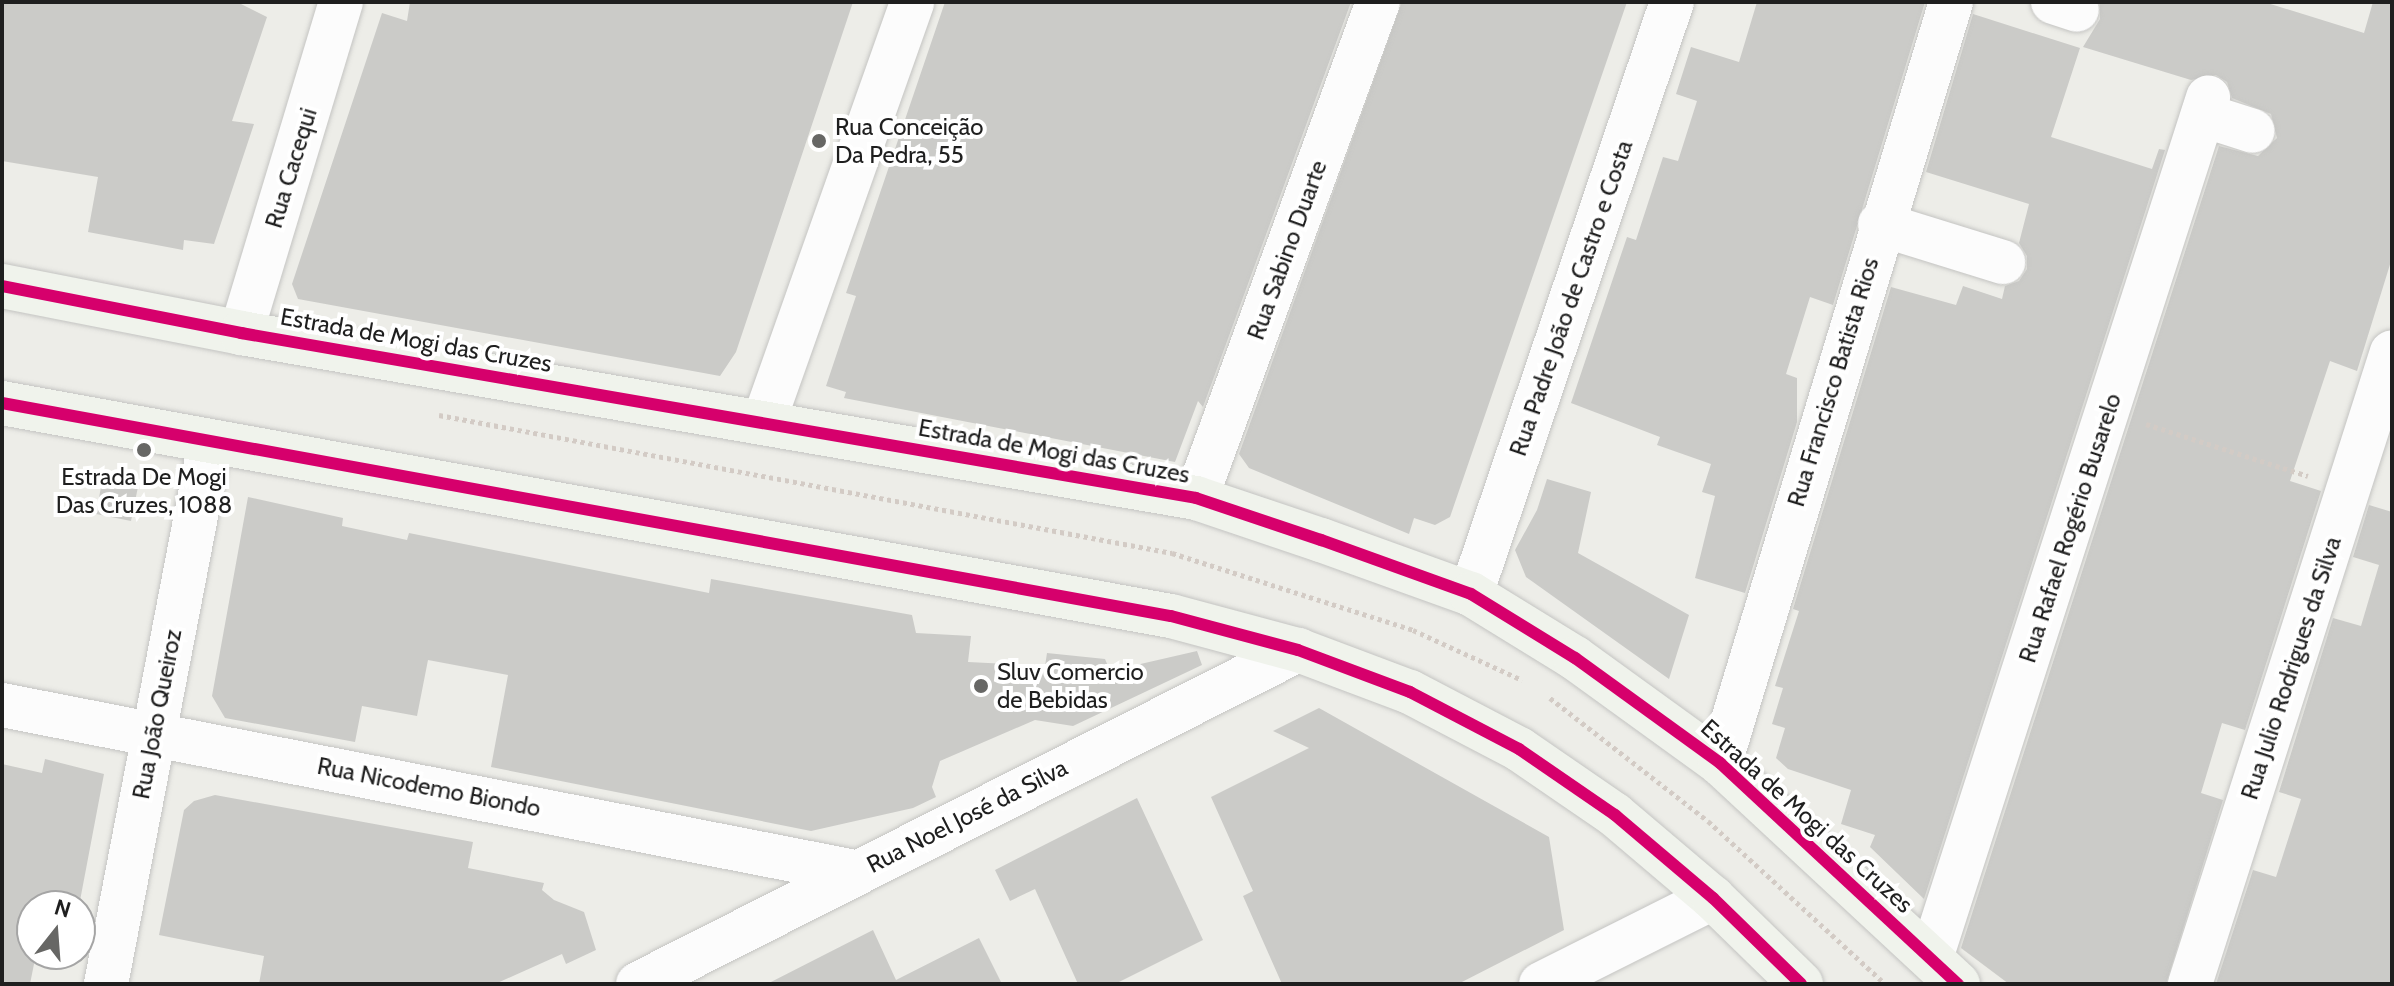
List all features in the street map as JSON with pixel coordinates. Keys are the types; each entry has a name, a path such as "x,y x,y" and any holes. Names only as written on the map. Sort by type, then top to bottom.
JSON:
{"main road":[{"name":"Estrada de Mogi das Cruzes","path":"2,286 241,333 1196,498 1471,594 1575,658 1720,763 1945,971"},
{"path":"2,403 1171,616 1298,650 1410,692 1519,749 1615,815 1713,898 1801,984"}],"street":[{"name":"Rua Cacequi","path":"241,333 341,2"},
{"path":"764,421 912,2"},
{"name":"Rua Sabino Duarte","path":"1196,498 1378,2"},
{"name":"Rua Padre João de Castro e Costa","path":"1471,594 1672,2"},
{"name":"Rua Francisco Batista Rios","path":"1720,763 1880,224 1951,2"},
{"name":"Rua Rafael Rogério Busarelo","path":"1945,971 2107,412 2206,107 2253,131"},
{"path":"1880,224 2003,262"},
{"name":"Rua Julio Rodrigues da Silva","path":"2190,984 2392,352"},
{"name":"Rua João Queiroz","path":"106,984 210,443"},
{"name":"Rua Noel José da Silva","path":"638,984 1298,650"},
{"name":"Rua Nicodemo Biondo","path":"2,705 153,731 855,872"},
{"path":"1541,984 1713,898"}],"path":[{"path":"2107,412 2348,489"}],"building":[{"path":"2,2 237,2 267,17 232,121 254,124 214,244 184,240 183,250 88,232 98,177 2,161"},
{"path":"410,2 853,2 736,352 720,376 298,299 292,284 382,13 407,21"},
{"path":"945,2 1351,2 1203,407 1198,401 1175,462 844,398 846,392 826,386 856,296 846,293"},
{"path":"1402,2 1627,2 1450,517 1435,525 1414,518 1409,534 1249,468 1239,454"},
{"path":"1757,2 1925,2 1833,305 1810,297 1786,374 1797,378 1797,422 1745,593 1695,578 1715,496 1702,492 1711,464 1657,445 1660,437 1571,403 1627,237 1636,240 1663,157 1678,161 1697,101 1676,94 1691,47 1739,62"},
{"path":"2100,2 2264,2 2364,33 2373,2 2392,2 2392,258 2357,371 2330,361 2290,481 2321,491 2245,730 2222,723 2201,793 2223,800 2166,984 2009,984 1961,948 2219,146 2258,156 2277,138 2271,114 2232,98 2227,82 2216,75 2191,80 2083,47 2100,19"},
{"path":"1973,14 2080,48 2051,137 2152,169 2159,149 2165,150 1924,899 1870,847 1875,835 1841,824 1851,790 1788,769 1776,758 1785,728 1772,724 1783,688 1775,686 1799,611 1793,609 1891,287 1956,305 1963,286 2002,299 2005,286 2019,281 2027,269 2027,256 2019,243 2029,204 1926,172"},
{"path":"103,476 139,482 131,521 96,514"},
{"path":"1547,479 1591,492 1578,553 1689,615 1669,679 1526,577 1515,550 1537,510"},
{"path":"248,497 343,518 342,526 407,540 409,533 709,593 711,579 912,615 916,633 971,636 968,662 1045,666 1047,653 1105,659 1110,671 1197,651 1202,665 1073,726 1035,720 940,761 932,787 936,797 913,808 811,831 491,767 508,675 428,660 417,716 362,706 355,742 225,718 212,696"},
{"path":"2369,505 2392,512 2392,984 2216,984 2253,870 2276,877 2301,799 2279,792 2333,618 2361,626 2379,565 2353,557"},
{"path":"1319,708 1549,837 1564,930 1458,984 1282,984 1243,896 1253,891 1211,797 1309,748 1273,731"},
{"path":"45,759 104,774 82,890 16,890 16,970 33,970 30,984 2,984 2,764 42,773"},
{"path":"215,795 473,842 468,868 544,883 542,890 554,900 584,912 596,950 566,964 562,954 495,984 259,984 264,956 159,935 184,810 194,801"},
{"path":"1137,798 1203,940 1115,984 1078,984 1035,889 1010,901 995,870"},
{"path":"873,930 896,980 979,938 1002,984 767,984"}],"cycle path":[{"path":"2,286 241,333 1196,498 1321,540 1471,594 1575,658 1720,763 1958,984"},
{"path":"2,403 1171,616 1298,650 1410,692 1519,749 1615,815 1713,898 1801,984"}],"place":[{"name":"Rua Conceição Da Pedra, 55","path":"819,141"},
{"name":"Estrada De Mogi Das Cruzes, 1088","path":"144,450"},
{"name":"Sluv Comercio de Bebidas","path":"981,686"}]}
